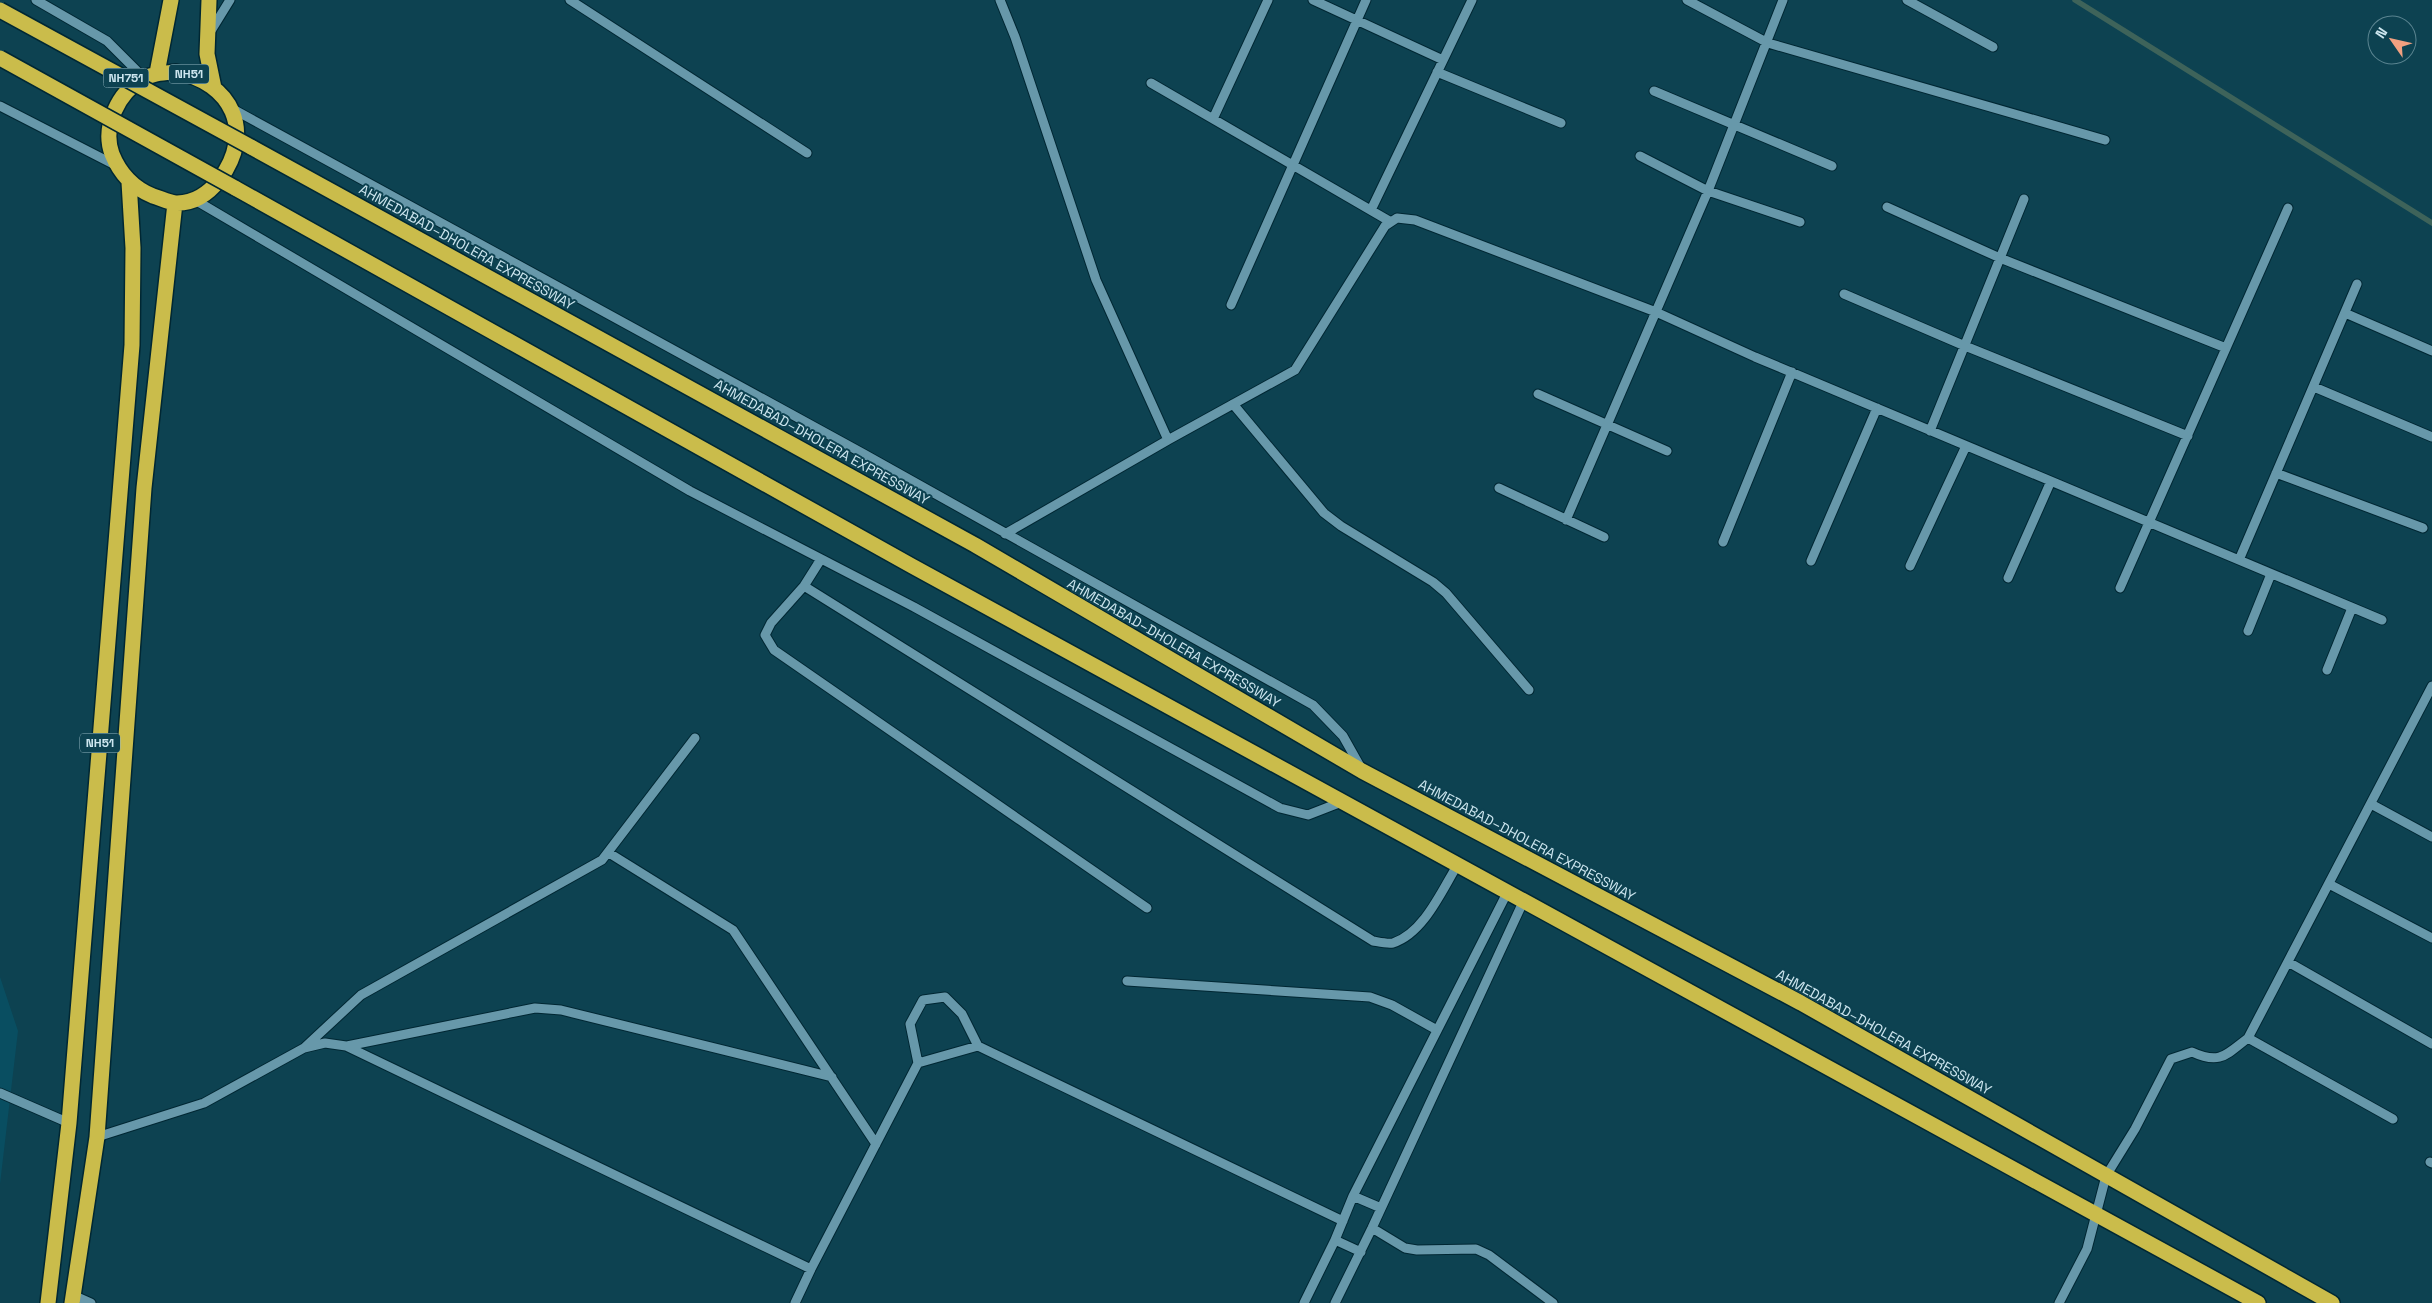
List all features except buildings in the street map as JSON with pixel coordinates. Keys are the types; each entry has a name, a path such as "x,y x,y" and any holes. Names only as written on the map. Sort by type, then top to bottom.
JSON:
{"highway":[{"name":"NH51","path":"209,0 207,54 214,88"},
{"name":"NH51","path":"151,76 168,5"},
{"name":"AHMEDABAD–DHOLERA EXPRESSWAY","path":"0,10 967,541 1362,771 1801,1003 2332,1303"},
{"path":"0,58 903,561 2258,1303"},
{"name":"NH51","path":"176,72 194,75 224,96 231,108 236,131 235,150 228,167 212,189 195,200 174,203 143,192 129,182 117,166 110,148 110,129 114,110 125,94 151,76 176,72"},
{"name":"NH51","path":"48,1303 69,1122 132,346 133,248 129,182"},
{"name":"NH51","path":"73,1299 97,1137 144,488 174,203"}],"street":[{"path":"36,0 107,41 151,76"},
{"path":"207,36 230,0"},
{"path":"570,0 807,153"},
{"path":"1000,0 1015,36 1096,280 1168,440"},
{"path":"1213,119 1268,0"},
{"path":"1313,0 1443,60"},
{"path":"1231,305 1366,0"},
{"path":"1371,210 1472,0"},
{"path":"1687,0 1768,43 2105,140"},
{"path":"1566,520 1708,191 1784,0"},
{"path":"1907,0 1993,47"},
{"path":"1437,72 1561,123"},
{"path":"1151,83 1391,222"},
{"path":"1654,91 1832,166"},
{"path":"0,106 117,166"},
{"path":"231,108 864,454 1004,534 1313,705 1343,736 1362,771"},
{"path":"1640,156 1708,191 1800,222"},
{"path":"1930,431 2024,199"},
{"path":"195,200 690,490 1280,808 1308,815 1344,801"},
{"path":"1887,207 2000,258 2226,348"},
{"path":"2120,588 2288,208"},
{"path":"1004,534 1295,370 1385,226 1398,218 1415,220 1656,312 1930,431 2382,620"},
{"path":"2239,560 2357,284"},
{"path":"1844,294 1965,346 2188,436"},
{"path":"2345,313 2432,351"},
{"path":"1722,542 1792,372"},
{"path":"2314,386 2432,437"},
{"path":"1538,394 1667,451"},
{"path":"1233,404 1324,513 1341,526 1434,582 1446,593 1529,690"},
{"path":"1812,560 1877,408"},
{"path":"1910,566 1966,446"},
{"path":"2276,473 2423,528"},
{"path":"2008,578 2051,481"},
{"path":"1500,488 1604,537"},
{"path":"821,559 804,586 770,622 766,635 774,650 1146,908"},
{"path":"2248,631 2272,574"},
{"path":"804,586 1373,942 1391,943 1409,935 1425,918 1458,864"},
{"path":"2327,670 2352,608"},
{"path":"2059,1303 2087,1249 2106,1176 2135,1129 2171,1059 2192,1052 2206,1059 2225,1056 2248,1038 2432,686"},
{"path":"97,1137 204,1103 304,1048 362,995 595,865 609,853 695,738"},
{"path":"2371,804 2432,837"},
{"path":"609,853 733,930 876,1144"},
{"path":"2329,884 2432,938"},
{"path":"1304,1303 1335,1240 1353,1196 1508,891"},
{"path":"1334,1303 1361,1252 1524,900"},
{"path":"2288,962 2432,1044"},
{"path":"1127,980 1370,997 1392,1005 1437,1030"},
{"path":"795,1303 918,1063 910,1024 923,1000 945,997 962,1014 978,1046 1343,1221"},
{"path":"346,1046 535,1008 561,1010 832,1077"},
{"path":"2248,1038 2393,1120"},
{"path":"304,1048 325,1043 346,1046 811,1270"},
{"path":"918,1063 978,1046"},
{"path":"0,1093 69,1122"},
{"path":"1353,1196 1381,1208"},
{"path":"1372,1228 1405,1248 1417,1250 1476,1249 1489,1255 1553,1303"},
{"path":"1335,1240 1361,1252"},
{"path":"73,1299 91,1303"}],"shaded area":[{"path":"0,977 18,1031 0,1184"}],"waterway":[{"path":"2075,0 2432,223"}]}
